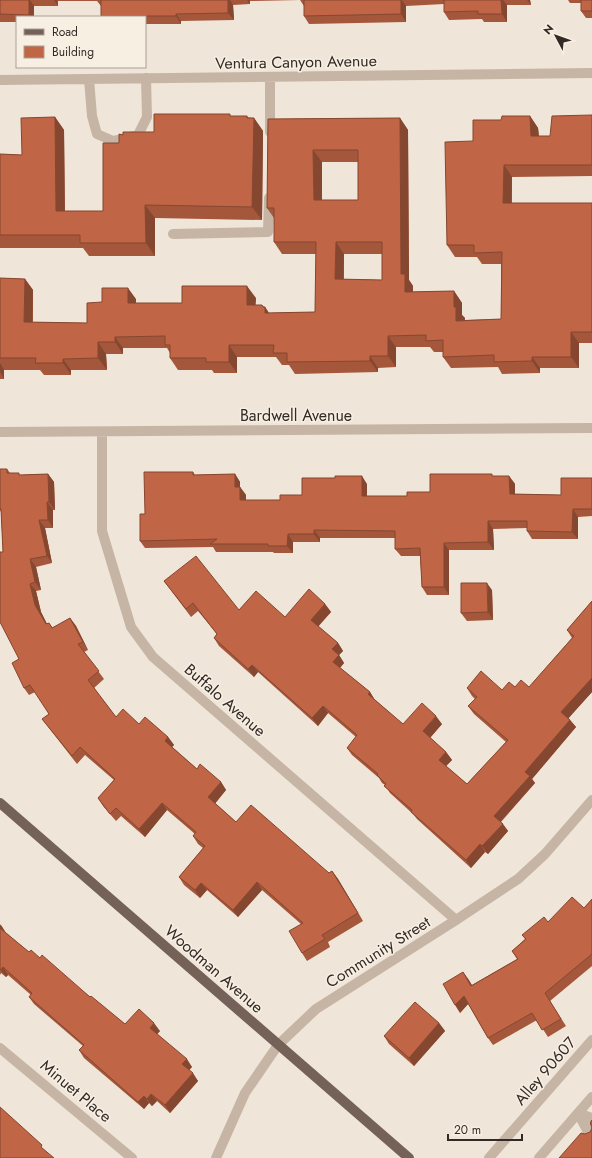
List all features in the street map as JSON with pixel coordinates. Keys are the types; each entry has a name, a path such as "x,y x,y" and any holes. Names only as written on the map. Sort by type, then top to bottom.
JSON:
{"main road":[{"name":"Woodman Avenue","path":"0,803 409,1158"}],"street":[{"name":"Ventura Canyon Avenue","path":"0,80 592,74"},
{"path":"270,77 270,140"},
{"path":"90,79 92,116 97,134 113,141 138,135 147,117 146,78"},
{"path":"173,234 268,232 269,186"},
{"name":"Bardwell Avenue","path":"0,432 592,428"},
{"name":"Buffalo Avenue","path":"102,432 102,531 131,628 153,658 456,920"},
{"name":"Community Street","path":"216,1158 245,1093 278,1045 316,1009 456,920 518,878 545,854 592,800"},
{"name":"Alley 90607","path":"489,1158 592,1040"},
{"name":"Minuet Place","path":"0,1048 132,1158"},
{"path":"541,1158 592,1097"},
{"path":"578,1113 592,1118"},
{"path":"578,1113 588,1132"}],"building":[{"path":"0,0 29,0 29,15 0,14"},
{"path":"101,0 228,0 228,13 176,14 176,16 101,16"},
{"path":"304,0 401,0 401,14 304,16"},
{"path":"444,0 501,0 502,14 478,14 478,11 444,12"},
{"path":"581,0 592,0 592,11 581,11"},
{"path":"154,114 230,114 230,116 247,116 247,118 254,118 252,207 145,205 146,243 80,243 80,235 0,235 0,154 22,155 21,118 55,117 56,211 103,211 103,143 119,143 119,134 123,135 123,132 154,132"},
{"path":"592,115 592,165 504,165 503,203 592,203 592,332 571,332 571,357 532,357 532,361 494,362 494,355 443,357 443,340 426,341 426,335 388,336 388,356 370,356 370,361 287,362 287,353 273,353 274,345 229,345 229,362 206,362 206,358 170,358 170,345 165,345 165,336 115,337 115,342 98,342 98,358 63,359 63,363 35,363 36,358 0,358 0,278 25,279 24,322 87,323 87,303 102,302 102,288 128,288 128,303 182,303 182,286 247,286 247,305 262,305 265,307 265,313 315,312 316,242 274,242 274,208 267,208 268,119 400,118 401,274 405,274 405,292 454,291 456,321 501,319 502,252 474,253 474,245 447,245 445,142 473,141 473,120 501,120 502,116 530,116 531,136 550,136 552,116","holes":["313,150 358,150 358,200 314,200","336,242 382,242 382,280 335,279"]},
{"path":"0,469 7,469 7,473 19,473 19,475 48,474 48,520 39,520 47,556 30,559 35,582 30,584 35,605 46,624 49,623 52,628 70,618 83,642 78,644 99,671 88,680 116,717 123,709 139,724 145,717 168,737 165,741 197,769 200,764 221,782 208,797 236,822 251,805 329,873 332,871 358,913 322,935 325,939 302,953 289,931 303,923 257,882 233,910 201,883 195,890 179,877 205,846 193,836 196,832 162,803 139,829 116,808 110,814 98,798 115,779 80,747 72,756 42,719 49,714 30,685 24,688 12,663 19,659 0,622 0,552 3,552 0,509"},
{"path":"144,472 193,472 193,475 235,474 235,487 240,487 240,500 280,500 280,495 302,495 302,478 362,476 362,496 407,496 407,492 430,492 430,474 492,474 492,476 509,476 510,494 561,495 561,478 592,478 592,509 573,509 572,532 527,531 527,521 488,521 488,542 444,543 444,587 422,587 420,548 395,549 395,531 314,530 314,534 288,534 287,546 268,546 268,544 210,544 217,539 140,541 140,514 145,514"},
{"path":"196,556 239,610 256,591 285,617 309,589 325,604 311,620 338,643 332,649 339,655 333,662 370,692 368,694 403,724 422,703 436,716 423,731 446,752 439,760 467,784 508,740 468,706 477,697 467,688 481,671 502,690 509,682 515,687 521,680 529,687 574,636 567,630 592,601 592,678 561,712 570,720 525,772 530,776 494,816 503,824 482,846 480,844 466,860 411,812 412,810 384,786 386,784 377,775 378,774 347,748 357,735 323,706 312,718 252,665 248,669 214,638 217,634 193,603 186,609 164,581"},
{"path":"461,583 487,583 488,612 461,613"},
{"path":"572,897 584,908 592,899 592,954 545,993 561,1019 542,1030 532,1013 488,1038 464,996 455,1005 443,984 463,972 471,986 518,959 512,951 526,939 522,935 544,917 548,922"},
{"path":"0,928 29,952 31,950 40,958 42,955 90,997 91,996 125,1024 139,1009 154,1023 150,1028 187,1059 182,1064 193,1073 165,1105 151,1094 147,1099 144,1096 138,1102 79,1050 84,1045 29,997 32,993 3,967 1,970 0,969"},
{"path":"415,1002 439,1023 409,1058 384,1036"},
{"path":"0,1107 42,1145 41,1147 54,1158 0,1158"},
{"path":"592,1128 592,1158 559,1158 581,1133 585,1134 590,1132"}]}
